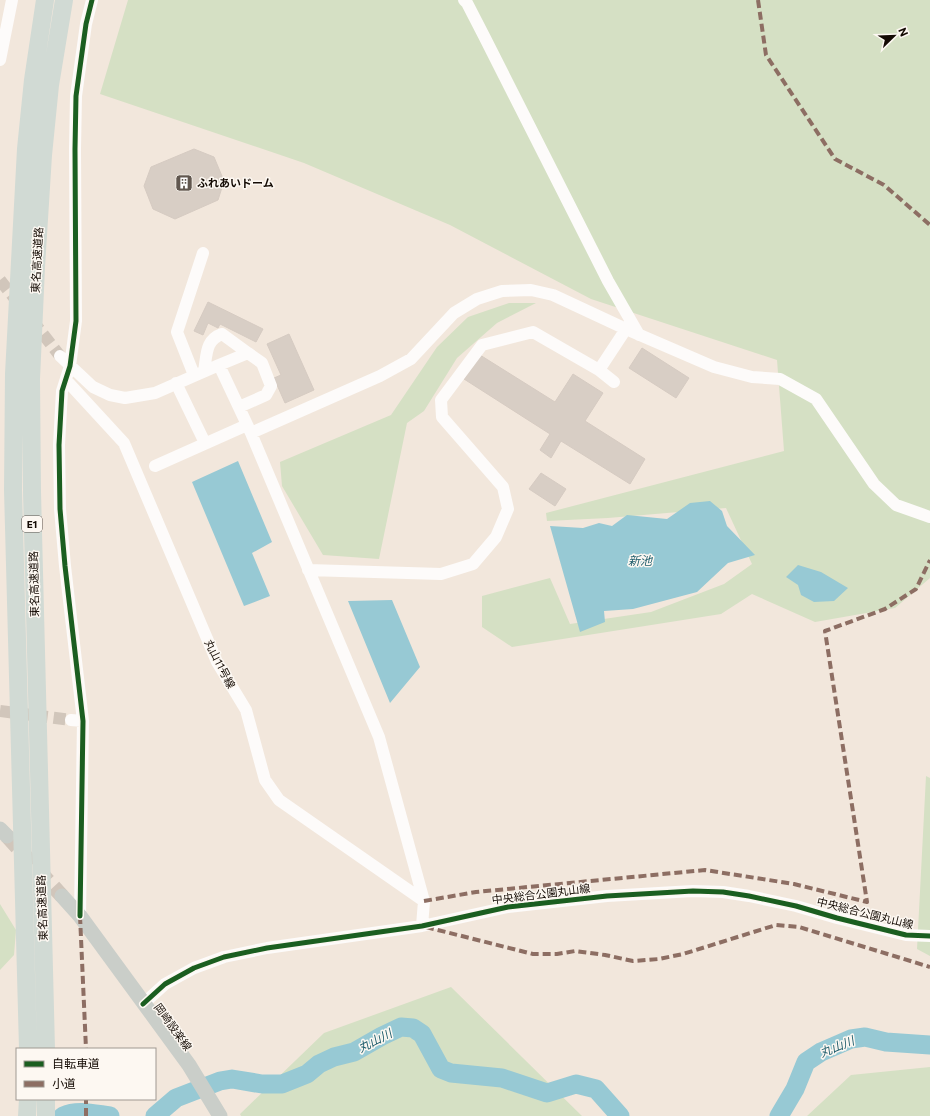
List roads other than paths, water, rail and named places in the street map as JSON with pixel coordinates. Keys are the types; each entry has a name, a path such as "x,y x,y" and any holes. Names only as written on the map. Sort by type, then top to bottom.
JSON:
{"highway":[{"name":"東名高速道路","path":"28,1048 13,498 14,374 26,149 33,80 45,0"},
{"name":"東名高速道路","path":"46,1048 32,500 32,379 36,268 43,155 50,85 64,0"},
{"path":"27,1116 28,1100"},
{"path":"46,1100 46,1116"}],"main road":[{"name":"岡崎設楽線","path":"62,896 80,916 189,1065 220,1116"}],"street":[{"path":"0,60 12,0"},
{"path":"80,916 77,721 60,508 59,445 62,390 70,366 76,321 76,96 86,24 92,0"},
{"path":"464,0 467,3 608,281 639,335"},
{"path":"199,373 177,332 203,253"},
{"path":"155,466 205,443 249,429 380,376 411,359 454,313 477,299 502,291 531,290 553,295 639,335 714,367 752,377 780,379 816,399 874,484 896,504 930,517"},
{"path":"599,370 626,329"},
{"path":"308,570 441,574 472,564 496,537 508,509 503,487 442,418 441,400 482,345 533,332 599,370 614,382"},
{"path":"199,373 208,344 215,337 222,334 262,363 271,386 266,395 239,407"},
{"path":"60,356 93,387 110,395 125,398 155,393 248,353"},
{"path":"219,365 249,429 379,737 424,901 422,926"},
{"name":"丸山11号線","path":"66,380 124,444 217,662 246,710 265,780 279,800 424,901"},
{"path":"176,384 205,443"},
{"name":"中央総合公園丸山線","path":"143,1004 165,984 194,968 224,957 267,948 422,926 508,907 607,896 693,891 723,892 796,906 836,918 906,935 930,936"}],"water":[{"path":"238,461 272,542 252,553 270,596 244,606 192,482"},
{"name":"新池","path":"710,501 722,511 727,526 755,555 728,563 697,592 633,609 604,611 605,622 580,632 550,526 583,528 599,523 612,526 627,515 667,519 690,503"},
{"path":"798,565 821,572 848,588 834,601 814,602 801,595 798,585 786,577"},
{"path":"392,600 420,667 390,703 348,601"}],"waterway":[{"name":"丸山川","path":"155,1116 176,1098 220,1081 232,1079 262,1084 282,1084 307,1074 319,1064 334,1057 354,1052 401,1027 413,1028 422,1034 441,1069 451,1073 502,1078 547,1093 576,1084 596,1089 620,1116"},
{"name":"丸山川","path":"779,1116 795,1089 806,1062 821,1052 851,1039 865,1037 886,1042 930,1045"},
{"path":"63,1116 81,1112 110,1116"}],"tunnel":[{"path":"0,280 19,304"},
{"path":"32,320 60,356"},
{"path":"0,711 71,720"},
{"path":"7,836 62,896"}],"place":[{"name":"ふれあいドーム","path":"184,183"}]}
